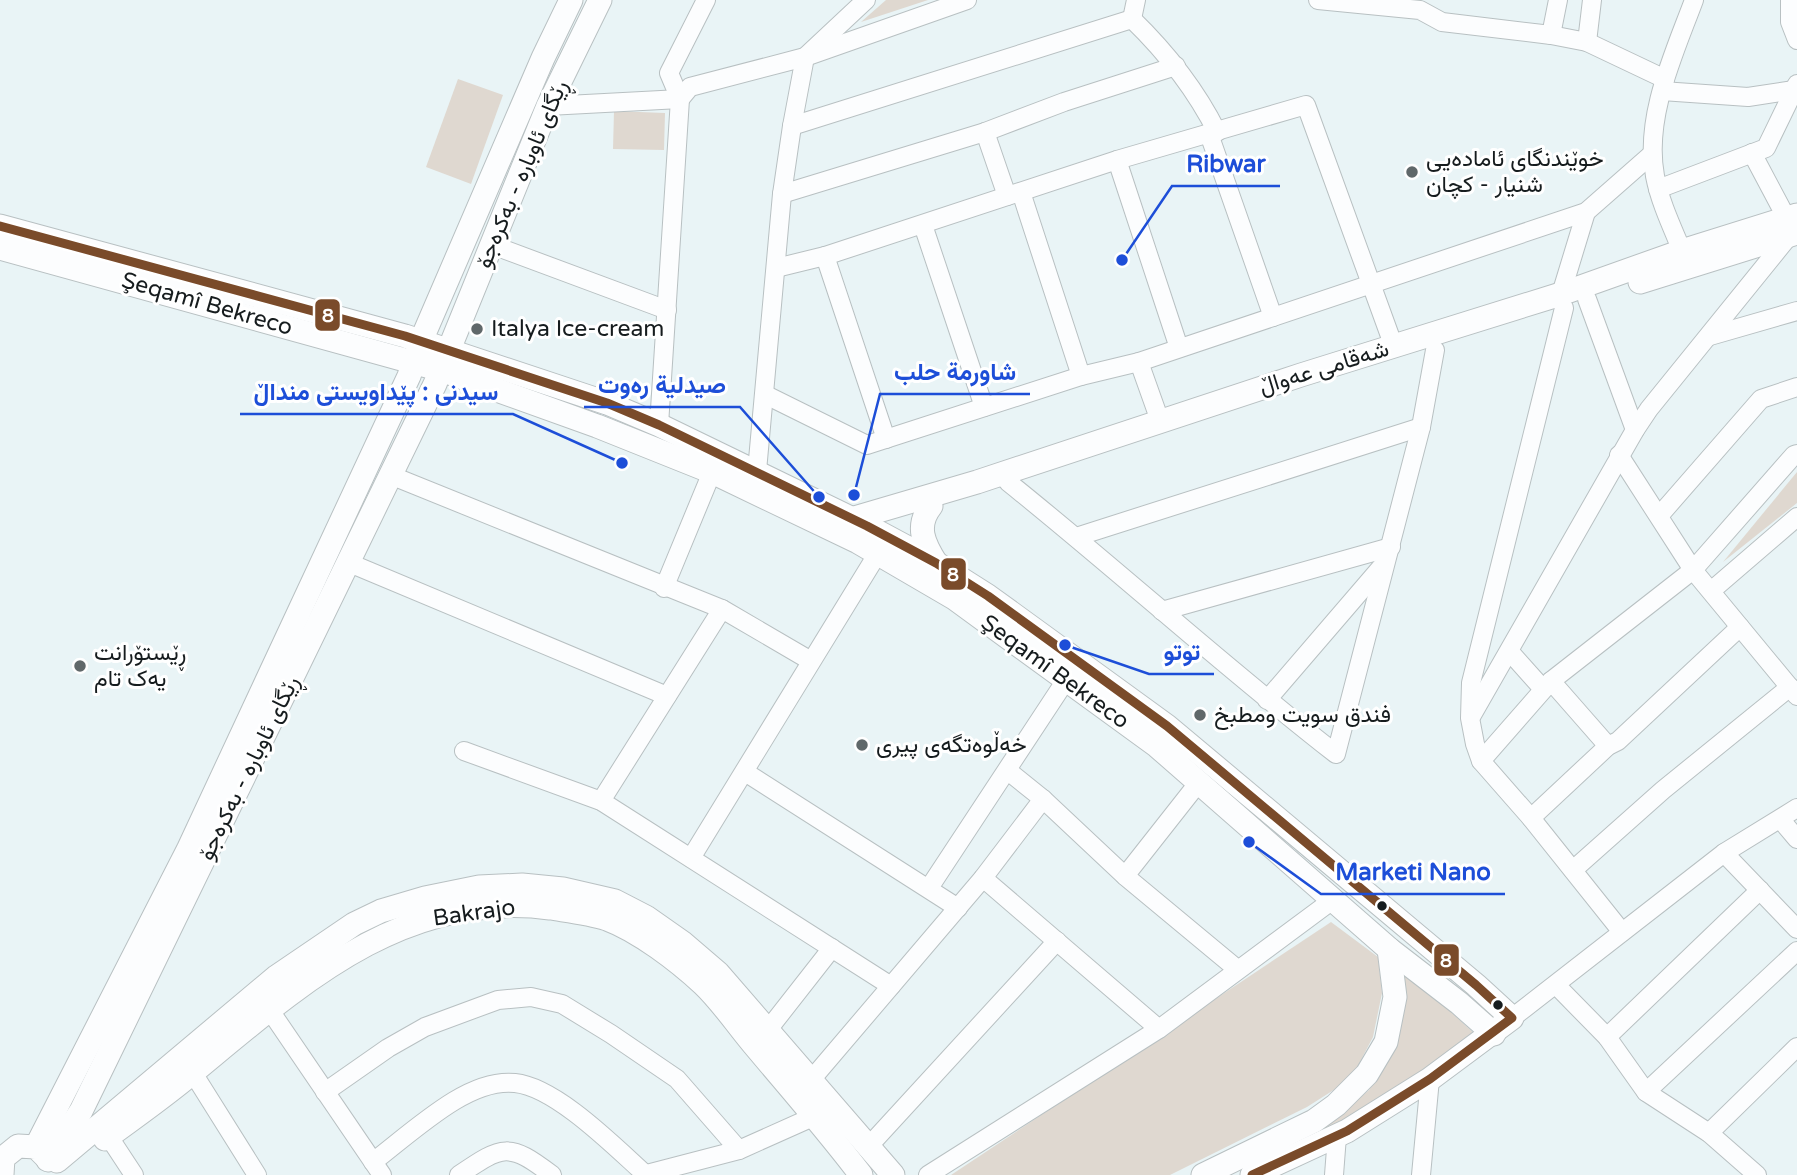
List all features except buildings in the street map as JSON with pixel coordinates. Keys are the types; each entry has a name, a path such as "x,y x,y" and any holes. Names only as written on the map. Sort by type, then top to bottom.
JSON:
{"main road":[{"name":"ڕێگای ئاوبارە - بەکرەجۆ","path":"48,1165 81,1111 270,698 543,58 572,0"},
{"name":"ڕێگای ئاوبارە - بەکرەجۆ","path":"270,698 347,562 445,360 548,106 600,0"},
{"path":"0,226 445,360 607,403 659,425 757,471 893,554 936,563 1032,626 1167,726 1512,1018 1430,1079 1337,1136 1252,1175"},
{"name":"شەقامی عەواڵ","path":"855,530 1305,388 1435,350 1563,301 1682,251 1793,226"},
{"name":"شەقامی عەواڵ","path":"855,530 977,481 1160,421 1394,347 1563,301 1587,299 1793,226"},
{"name":"Şeqamî Bekreco","path":"0,248 418,352"},
{"path":"445,360 597,426 855,530"},
{"path":"931,506 923,520 922,532 936,563"},
{"name":"Şeqamî Bekreco","path":"893,554 1157,746 1390,949 1494,1034"},
{"path":"2,1175 4,1152 24,1144 48,1165 275,977 308,967 368,916 425,898 500,886 533,886 563,889 615,901 665,930 718,973 893,1175"},
{"name":"Bakrajo","path":"48,1165 109,1137 270,1009 308,967 359,947 390,931 452,912 498,905 527,905 580,912 607,919 631,931 704,985 862,1175"},
{"path":"1203,1175 1314,1121 1336,1105 1367,1074 1386,1042 1395,997 1390,949"},
{"path":"1459,1003 1476,985"}],"street":[{"path":"659,425 680,99 669,73 706,0"},
{"path":"757,471 766,395 782,194 805,57 866,0"},
{"path":"548,106 680,99 690,87 805,57 967,0"},
{"path":"1132,19 1136,0"},
{"path":"1318,0 1420,5 1442,22 1587,42 1664,85 1748,97 1796,87"},
{"path":"1551,35 1558,0"},
{"path":"1587,42 1592,0"},
{"path":"1682,251 1658,189 1652,154 1656,118 1664,85 1694,0"},
{"path":"1790,0 1790,22 1797,40"},
{"path":"792,126 1132,19"},
{"path":"1132,19 1176,66 1205,109 1273,317"},
{"path":"782,194 985,132 1065,102 1176,66"},
{"path":"1658,189 1766,148 1796,87"},
{"path":"776,268 825,256 923,225 1117,160 1306,105 1394,347"},
{"path":"985,132 1014,194 1081,376"},
{"path":"1470,718 1635,430 1793,226 1752,153"},
{"path":"766,395 867,445 1081,376 1139,362 1587,212 1652,154"},
{"path":"1117,160 1179,348"},
{"path":"1587,212 1471,683 1470,718 1475,744 1482,761 1622,932"},
{"path":"923,225 984,407"},
{"path":"492,245 667,310"},
{"path":"825,256 886,439"},
{"path":"1587,299 1635,430"},
{"path":"1710,336 1797,311"},
{"path":"1009,482 1267,700 1336,754 1420,427 1435,350"},
{"path":"1139,362 1160,421"},
{"path":"1659,516 1761,399 1797,387"},
{"path":"1076,537 1420,427"},
{"path":"1482,761 1547,685 1693,570 1797,454"},
{"path":"1573,870 1663,790 1794,691 1693,570 1619,455"},
{"path":"664,587 712,472"},
{"path":"390,475 722,610 811,661"},
{"path":"1711,592 1797,517"},
{"path":"691,858 811,661 893,554"},
{"path":"1162,611 1388,555"},
{"path":"1267,700 1388,555"},
{"path":"347,562 667,696"},
{"path":"601,801 722,610"},
{"path":"1531,818 1740,627"},
{"path":"1510,652 1608,746"},
{"path":"929,888 1066,680"},
{"path":"464,751 601,801 891,985"},
{"path":"1007,771 1043,799 1125,876 1237,969"},
{"path":"745,772 958,908"},
{"path":"1125,876 1199,782"},
{"path":"811,1080 983,878 1043,799"},
{"path":"1512,1018 1724,853 1797,808"},
{"path":"1780,820 1797,839"},
{"path":"1724,853 1797,929"},
{"path":"983,878 1159,1028"},
{"path":"1607,1037 1760,890"},
{"path":"928,1175 1159,1028 1334,899"},
{"path":"868,1147 1056,941"},
{"path":"767,1031 832,948"},
{"path":"1646,1092 1797,951"},
{"path":"1556,985 1607,1037 1646,1092 1709,1133 1757,1175"},
{"path":"325,1092 388,1048 425,1027 498,1000 531,997 562,1004 677,1079 739,1150"},
{"path":"270,1009 377,1168 455,1101 493,1085 518,1083 550,1096 575,1114 644,1175 739,1150 815,1116"},
{"path":"1709,1133 1797,1047"},
{"path":"192,1073 257,1175"},
{"path":"1421,1175 1430,1079"},
{"path":"1334,1175 1337,1136"},
{"path":"109,1137 134,1175"},
{"path":"459,1175 490,1156 510,1150 523,1154 552,1175"}],"shaded area":[{"path":"886,0 928,0 861,22"},
{"path":"458,79 503,95 471,184 426,167"},
{"path":"614,111 665,113 664,150 613,149"},
{"path":"1797,472 1797,503 1723,562"},
{"path":"1331,922 1378,957 1382,993 1373,1037 1351,1079 1307,1107 1170,1175 951,1175"},
{"path":"1403,968 1476,1035 1356,1114 1323,1129 1369,1090 1388,1058"}],"transit line":[{"name":"8","path":"0,226 405,336 607,403 659,425 867,526 936,563 988,596 1167,726 1512,1018 1430,1079 1347,1131 1252,1175"}],"place":[{"name":"خوێندنگای ئامادەیی شنیار - کچان","path":"1412,172"},
{"name":"Ribwar","path":"1122,260"},
{"name":"Italya Ice-cream","path":"477,329"},
{"name":"سیدنی : پێداویستی منداڵ","path":"622,463"},
{"name":"شاورمة حلب","path":"854,495"},
{"name":"صیدلیة رەوت","path":"819,497"},
{"name":"توتو","path":"1065,645"},
{"name":"ڕێستۆرانت یەک تام","path":"80,666"},
{"name":"فندق سويت ومطبخ","path":"1200,715"},
{"name":"خەڵوەتگەی پیری","path":"862,745"},
{"name":"Marketi Nano","path":"1249,842"}]}
